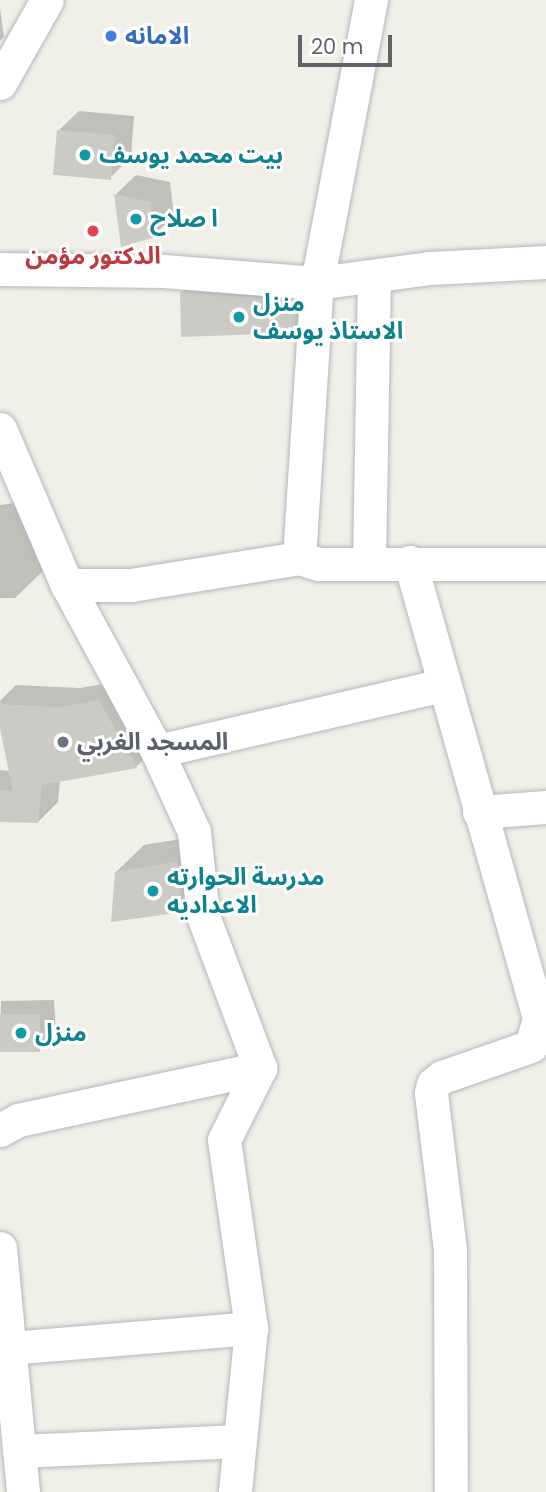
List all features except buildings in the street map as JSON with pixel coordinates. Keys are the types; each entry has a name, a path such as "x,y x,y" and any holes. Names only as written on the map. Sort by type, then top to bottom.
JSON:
{"street":[{"path":"0,83 47,0"},
{"path":"299,558 317,283 371,0"},
{"path":"0,269 164,271 317,283 442,267 546,262"},
{"path":"369,563 374,277"},
{"path":"0,429 67,585 158,751 194,832 203,916 260,1068 224,1140 251,1328 235,1492"},
{"path":"67,585 131,585 299,558 319,564 546,564"},
{"path":"410,562 539,1019 531,1046 442,1077 431,1093 450,1249 451,1492"},
{"path":"158,751 444,685"},
{"path":"479,813 546,807"},
{"path":"0,1130 18,1120 260,1068"},
{"path":"0,1248 9,1348 11,1430 23,1492"},
{"path":"9,1348 251,1328"},
{"path":"11,1430 240,1441"}],"place":[{"name":"الامانه","path":"111,36"},
{"name":"بيت محمد يوسف","path":"85,155"},
{"name":"ا صلاح","path":"136,219"},
{"name":"الدكتور مؤمن","path":"93,231"},
{"name":"منزل الاستاذ يوسف","path":"239,317"},
{"name":"المسجد الغربي","path":"63,742"},
{"name":"مدرسة الحوارته الاعداديه","path":"153,891"},
{"name":"منزل","path":"21,1033"}]}
